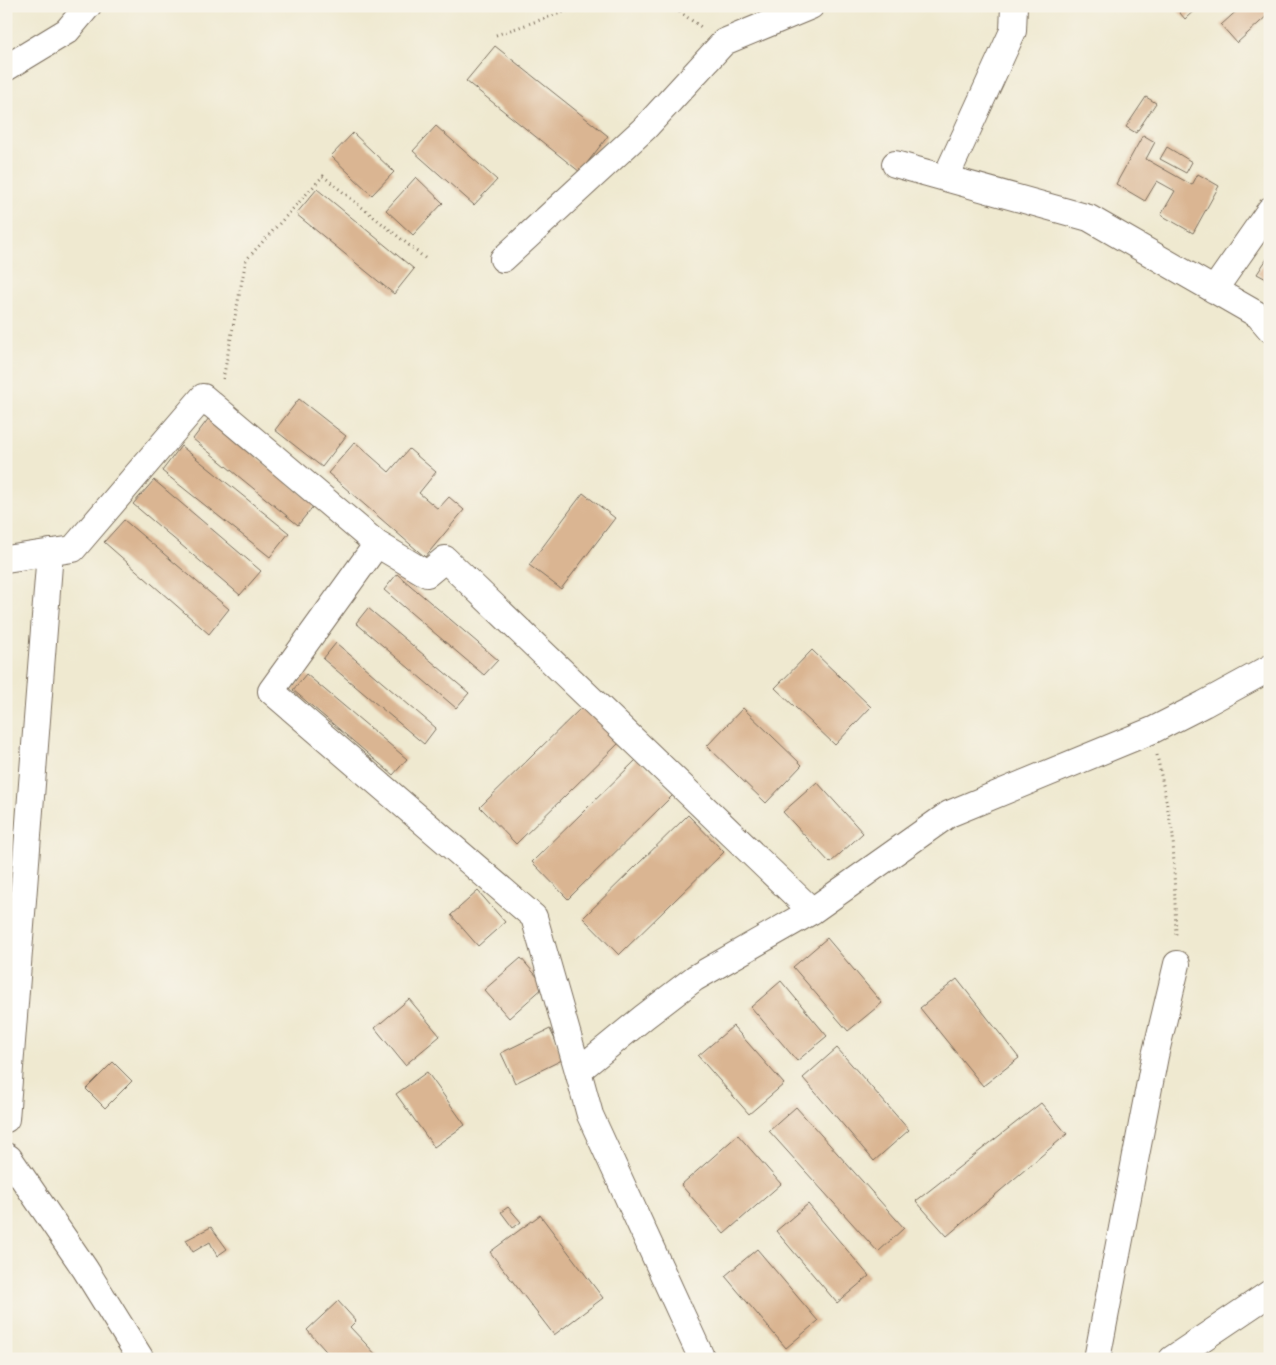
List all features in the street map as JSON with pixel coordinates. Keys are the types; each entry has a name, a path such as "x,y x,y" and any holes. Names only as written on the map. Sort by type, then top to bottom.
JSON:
{"street":[{"path":"6,68 67,31 88,6"},
{"path":"503,259 645,128 724,42 811,6"},
{"path":"946,177 1013,32 1014,6"},
{"path":"895,164 1089,218 1258,315 1270,329"},
{"path":"1214,290 1270,210"},
{"path":"6,559 73,549 203,397 377,544 427,574 445,559 812,911"},
{"path":"377,544 271,691 534,917 590,1115 702,1359"},
{"path":"6,1119 50,552"},
{"path":"578,1071 644,1016 695,978 812,911 949,814 1153,730 1270,668"},
{"path":"1097,1359 1155,1056 1177,964"},
{"path":"6,1156 85,1269 141,1359"},
{"path":"1172,1359 1270,1293"}],"path":[{"path":"496,35 581,6"},
{"path":"671,6 724,42"},
{"path":"217,409 246,260 323,176 426,259"},
{"path":"1153,730 1161,782 1173,835 1177,964"}],"building":[{"path":"1174,6 1199,6 1185,19"},
{"path":"1242,6 1270,6 1270,13 1237,43 1221,25"},
{"path":"495,46 608,136 580,172 466,81"},
{"path":"1146,97 1156,103 1136,133 1126,127"},
{"path":"436,126 497,180 474,205 413,151"},
{"path":"353,133 394,172 372,195 331,156"},
{"path":"1143,135 1155,142 1146,159 1192,185 1198,174 1219,186 1193,233 1161,215 1175,191 1157,181 1145,201 1116,184"},
{"path":"1167,147 1192,162 1186,173 1160,159"},
{"path":"416,177 443,203 413,235 386,210"},
{"path":"317,189 414,269 394,294 296,214"},
{"path":"1270,254 1270,281 1257,274"},
{"path":"299,399 346,436 322,467 275,430"},
{"path":"209,418 315,504 298,525 193,439"},
{"path":"355,442 389,472 409,449 436,472 419,493 438,509 449,497 464,510 425,557 328,473"},
{"path":"181,446 289,533 270,557 162,471"},
{"path":"154,480 261,571 240,595 133,504"},
{"path":"583,493 615,518 561,589 529,565"},
{"path":"124,520 229,609 209,634 104,542"},
{"path":"397,574 498,660 484,675 384,590"},
{"path":"368,608 469,693 456,708 356,623"},
{"path":"336,643 436,728 424,744 323,659"},
{"path":"812,650 871,707 835,745 775,688"},
{"path":"306,674 407,759 393,775 293,690"},
{"path":"585,704 621,741 516,844 480,807"},
{"path":"743,708 802,765 766,803 707,746"},
{"path":"637,759 673,795 568,899 532,862"},
{"path":"817,782 863,833 830,863 783,812"},
{"path":"688,815 724,852 619,955 583,918"},
{"path":"478,891 505,922 478,946 451,915"},
{"path":"827,938 882,1003 848,1031 793,967"},
{"path":"521,958 545,986 509,1018 484,990"},
{"path":"957,979 1019,1058 983,1086 920,1008"},
{"path":"781,981 827,1036 797,1061 751,1007"},
{"path":"409,999 440,1036 405,1065 375,1028"},
{"path":"733,1026 784,1084 749,1114 698,1056"},
{"path":"550,1029 564,1059 515,1083 501,1053"},
{"path":"837,1048 909,1130 874,1161 803,1078"},
{"path":"113,1062 132,1081 105,1108 86,1089"},
{"path":"427,1072 465,1125 434,1147 396,1094"},
{"path":"1041,1103 1067,1134 947,1236 916,1201"},
{"path":"796,1107 904,1228 878,1252 769,1131"},
{"path":"738,1135 781,1184 724,1234 681,1185"},
{"path":"808,1204 869,1276 837,1303 776,1231"},
{"path":"508,1207 521,1222 513,1228 501,1212"},
{"path":"540,1215 603,1298 554,1335 490,1252"},
{"path":"211,1227 227,1249 217,1256 210,1242 193,1252 186,1240"},
{"path":"757,1249 818,1321 786,1348 725,1276"},
{"path":"338,1301 356,1321 350,1327 380,1359 333,1359 307,1330"}]}
